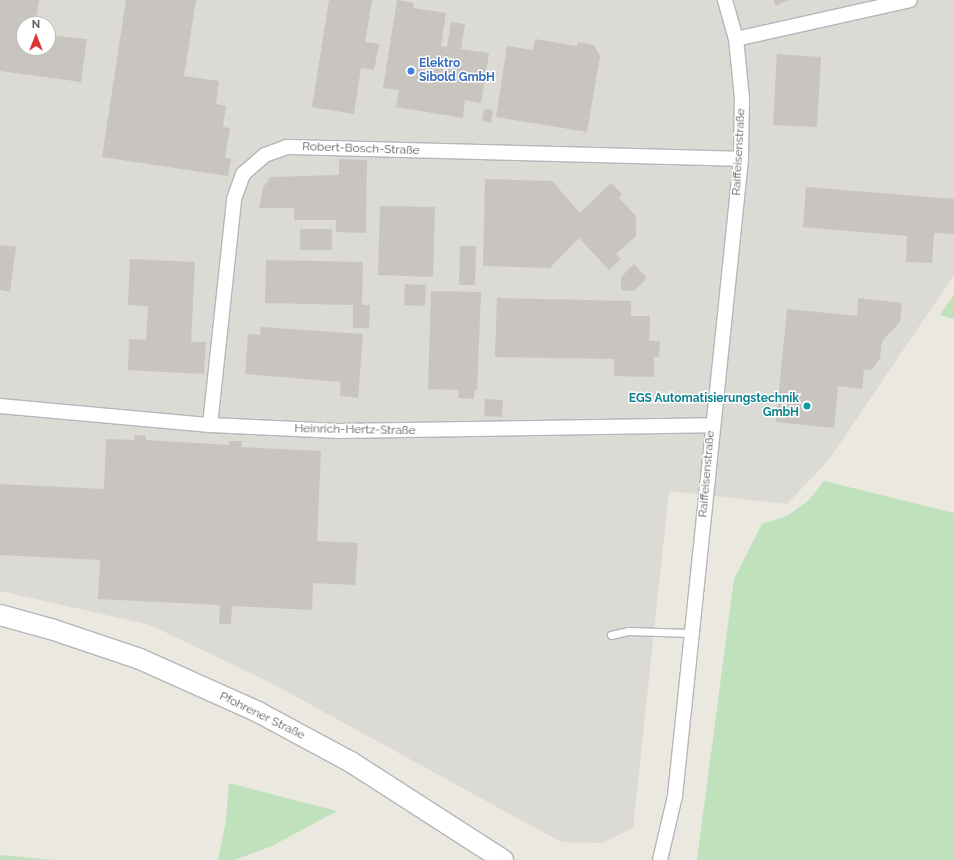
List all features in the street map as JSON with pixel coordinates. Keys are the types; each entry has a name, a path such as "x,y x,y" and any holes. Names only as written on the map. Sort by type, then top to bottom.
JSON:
{"main road":[{"name":"Pfohrener Straße","path":"0,615 51,629 140,659 258,712 350,762 503,860"}],"street":[{"name":"Raiffeisenstraße","path":"660,860 675,796 711,425 741,159 742,98 736,39 725,0"},
{"path":"736,39 910,0"},
{"name":"Robert-Bosch-Straße","path":"210,425 234,199 243,174 265,154 287,146 741,159"},
{"name":"Heinrich-Hertz-Straße","path":"0,406 210,425 339,432 711,425"}],"lane":[{"path":"611,635 629,631 690,633"}],"shaded area":[{"path":"0,0 954,0 954,275 828,461 787,504 669,491 633,828 602,843 561,842 271,683 150,625 0,591"}],"green space":[{"path":"954,294 954,319 940,315"},
{"path":"824,481 954,513 954,860 697,860 734,579 762,524 787,516 808,501"},
{"path":"229,783 337,811 272,846 234,860 218,860 226,820"},
{"path":"0,855 53,860 0,860"}],"building":[{"path":"0,0 39,0 36,16 16,16 16,56 56,56 56,36 87,39 81,82 0,71"},
{"path":"126,0 196,0 184,76 219,81 216,104 226,106 223,127 230,128 225,158 231,159 228,176 102,157"},
{"path":"329,0 372,0 365,42 379,44 374,70 361,68 354,114 312,107"},
{"path":"397,0 414,3 413,8 446,13 441,46 447,47 451,22 465,24 461,49 489,53 481,103 465,100 463,118 396,107 399,90 383,88"},
{"path":"773,0 788,0 776,6"},
{"path":"535,39 577,46 578,42 594,45 600,56 587,132 496,117 507,46 533,50"},
{"path":"777,54 821,57 817,127 773,125"},
{"path":"484,109 493,110 491,123 482,121"},
{"path":"339,159 367,160 366,233 336,232 336,220 294,220 294,208 259,208 263,188 270,177 339,175"},
{"path":"485,179 552,181 580,213 611,183 622,194 619,198 636,216 636,236 616,254 621,259 609,270 579,238 550,268 483,266"},
{"path":"806,187 954,199 954,234 934,233 932,263 906,262 907,236 803,227"},
{"path":"380,206 435,207 433,277 378,275"},
{"path":"300,229 332,229 332,250 300,250"},
{"path":"0,245 16,247 10,292 0,290"},
{"path":"460,246 476,246 475,285 459,285"},
{"path":"130,259 195,262 191,342 206,342 204,374 128,370 129,339 146,340 148,306 128,305"},
{"path":"266,260 363,262 362,305 370,305 369,328 353,328 353,305 265,303"},
{"path":"634,264 647,278 634,291 621,290 621,277"},
{"path":"405,284 426,285 425,306 404,305"},
{"path":"431,291 481,292 477,390 474,390 474,399 458,398 459,390 428,389"},
{"path":"497,298 631,301 631,316 650,316 649,341 660,341 659,357 654,357 654,377 614,376 614,359 495,357"},
{"path":"858,298 902,303 900,322 882,341 880,358 872,370 864,369 862,389 838,386 834,428 776,422 787,309 857,316"},
{"path":"261,327 363,334 358,398 340,396 341,382 245,374 248,334 260,335"},
{"path":"485,399 503,400 502,417 484,416"},
{"path":"134,435 146,436 146,440 229,445 229,441 242,441 241,447 321,451 317,541 358,543 355,585 313,583 312,610 232,606 231,624 219,624 220,605 98,599 100,560 0,555 0,484 104,489 106,439 134,440"}],"place":[{"name":"Elektro Sibold GmbH","path":"411,71"},
{"name":"EGS Automatisierungstechnik GmbH","path":"807,406"}]}
